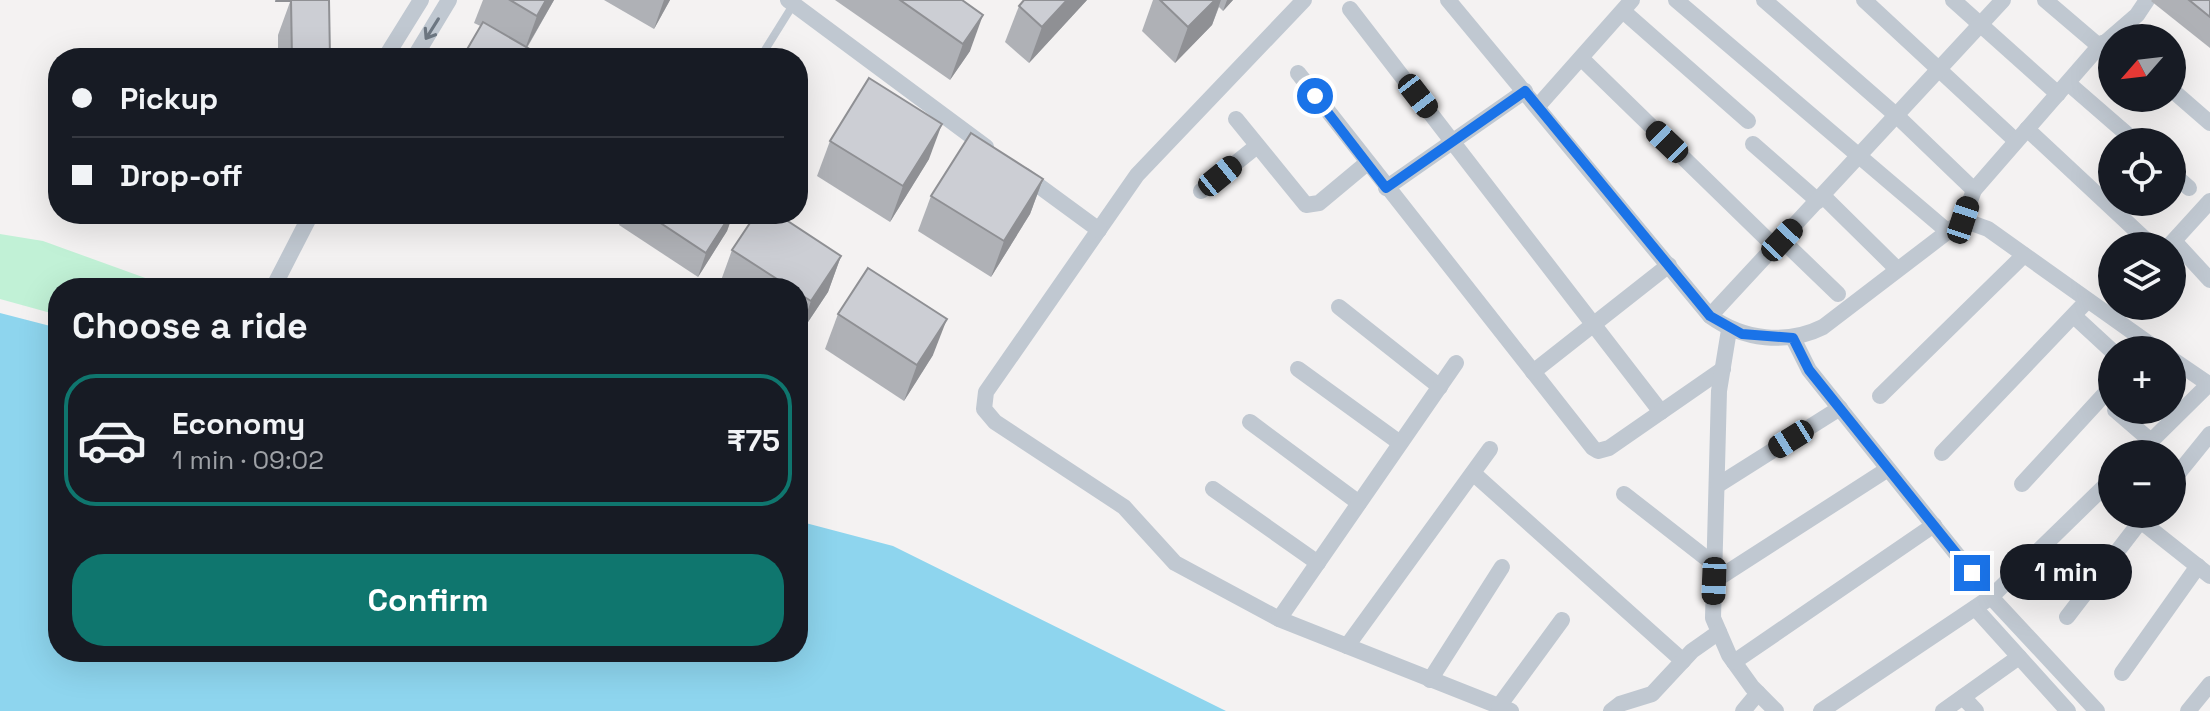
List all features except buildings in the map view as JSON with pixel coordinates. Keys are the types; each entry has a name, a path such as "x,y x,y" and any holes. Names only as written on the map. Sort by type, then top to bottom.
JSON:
{"street":[{"path":"391,48 421,0"},
{"path":"420,48 449,0"},
{"path":"1304,0 1137,175 986,392 984,409 995,422 1124,507 1175,563 1279,619 1505,709 1562,620"},
{"path":"1448,0 1710,316 1729,330 1793,338 1823,327 1963,220 1974,190 2098,51"},
{"path":"1676,0 1946,230"},
{"path":"1764,0 1897,116 1974,190"},
{"path":"1864,0 1939,70 2137,232"},
{"path":"1953,0 2117,128"},
{"path":"1710,316 2003,0"},
{"path":"2045,0 2098,37"},
{"path":"2127,24 2147,0"},
{"path":"791,2 1099,230"},
{"path":"1538,106 1628,5 1748,121"},
{"path":"1350,9 1661,412"},
{"path":"1581,58 1778,243 1838,294"},
{"path":"1298,73 1386,188 1598,451 1609,448 1723,369"},
{"path":"1386,188 1525,91"},
{"path":"2186,102 2210,123"},
{"path":"1236,119 1306,205 1319,203 1367,163"},
{"path":"1753,144 1821,198 1897,269"},
{"path":"1201,191 1257,146"},
{"path":"2186,185 2189,188"},
{"path":"2182,232 2210,201"},
{"path":"1963,220 1988,229 2087,301 2098,305"},
{"path":"278,278 306,224"},
{"path":"1880,396 2024,255"},
{"path":"2186,257 2210,280"},
{"path":"1533,372 1669,265"},
{"path":"1942,453 2087,301"},
{"path":"1339,307 1440,387"},
{"path":"2074,316 2098,338"},
{"path":"2122,320 2141,336"},
{"path":"1729,330 1719,391 1713,618 1734,662 1776,711"},
{"path":"1793,338 1809,370 1991,597 2097,711"},
{"path":"1279,619 1456,363"},
{"path":"2152,440 2209,382 2186,368"},
{"path":"1298,369 1400,443"},
{"path":"1718,485 1840,408"},
{"path":"2022,484 2098,411"},
{"path":"1250,422 1359,503"},
{"path":"2134,424 2150,440"},
{"path":"2186,464 2210,434"},
{"path":"1347,646 1490,449"},
{"path":"1714,573 1888,469"},
{"path":"1473,473 1683,661"},
{"path":"1213,489 1318,563"},
{"path":"1624,494 1714,573"},
{"path":"1821,711 1991,597 2098,498"},
{"path":"1734,662 1934,525"},
{"path":"2067,617 2130,528"},
{"path":"2122,673 2206,569 2154,528"},
{"path":"1430,680 1502,567"},
{"path":"1975,608 2068,711"},
{"path":"1611,711 1620,704 1652,694 1683,661 1719,632"},
{"path":"1943,711 2019,657"},
{"path":"2188,711 2210,684"},
{"path":"1743,711 1758,693"},
{"path":"1963,697 1976,711"}],"lane":[{"path":"766,48 791,2"}],"green space":[{"path":"0,234 43,241 145,278 48,278 48,312 0,299"}],"water":[{"path":"0,313 48,325 48,662 808,662 808,524 893,546 1226,711 0,711"}],"route":[{"path":"1315,96 1386,188 1525,91 1710,316 1729,330 1742,334 1793,338 1809,370 1972,573"}]}
